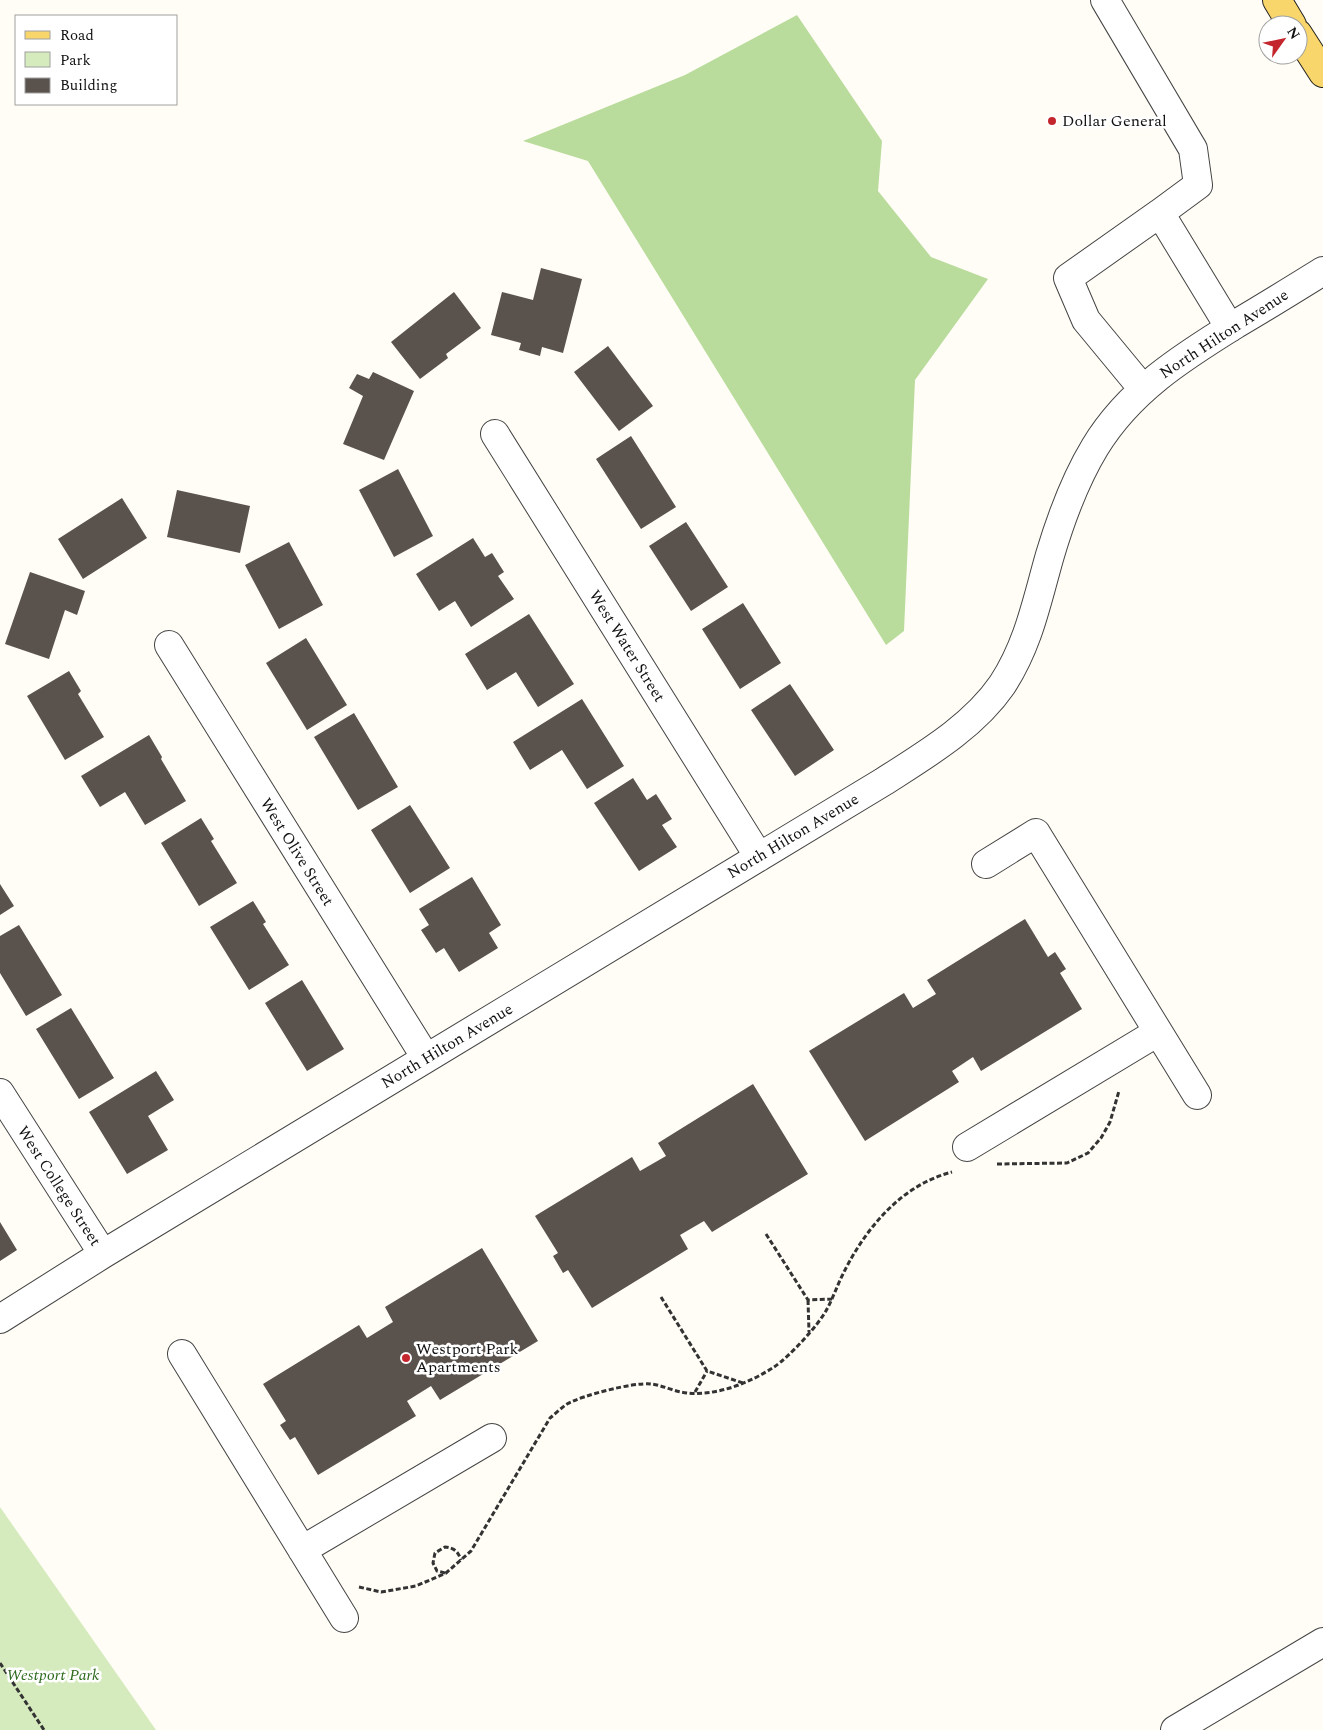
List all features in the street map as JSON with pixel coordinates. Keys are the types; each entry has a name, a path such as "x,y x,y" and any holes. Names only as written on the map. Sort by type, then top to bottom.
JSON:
{"main road":[{"path":"1277,0 1286,15"},
{"path":"1308,50 1323,73"}],"street":[{"path":"1105,0 1193,149 1198,185 1068,278 1086,320 1143,389"},
{"path":"1160,213 1230,328"},
{"name":"North Hilton Avenue","path":"0,1319 103,1254 759,857 909,765 953,735 986,704 1001,685 1020,653 1035,613 1062,518 1078,480 1095,447 1115,418 1143,389 1170,366 1323,271"},
{"name":"West Water Street","path":"495,434 759,857"},
{"name":"West Olive Street","path":"169,645 426,1058"},
{"path":"986,864 1036,833 1197,1096"},
{"path":"963,1158 1124,1052 1158,1032"},
{"name":"West College Street","path":"0,1093 103,1254"},
{"path":"182,1354 344,1618"},
{"path":"308,1560 492,1438"},
{"path":"1175,1730 1323,1642"}],"path":[{"path":"994,1165 1067,1163 1088,1154 1101,1138 1110,1122 1120,1088 1124,1052"},
{"path":"308,1560 342,1583 381,1592 416,1586 446,1574 471,1551 550,1418 568,1404 607,1389 650,1384 682,1392 708,1393 743,1383 774,1366 808,1333 827,1310 843,1273 873,1225 907,1192 963,1158"},
{"path":"766,1234 808,1300 808,1333"},
{"path":"661,1297 707,1371 743,1383"},
{"path":"808,1300 832,1298"},
{"path":"695,1392 707,1371"},
{"path":"446,1574 437,1571 433,1563 435,1553 445,1547 453,1548 461,1560"},
{"path":"0,1663 44,1730"}],"green space":[{"path":"797,15 882,141 878,191 931,257 988,279 915,380 904,631 886,645 588,161 523,141 685,75"},
{"name":"Westport Park","path":"0,1507 156,1730 0,1730"}],"building":[{"path":"541,268 582,279 563,353 542,347 540,356 519,350 521,343 491,335 502,292 533,300"},
{"path":"454,292 481,328 446,354 448,358 420,379 391,342"},
{"path":"608,346 653,406 619,431 574,372"},
{"path":"373,372 414,391 384,460 343,444 363,396 349,388 357,374 369,379"},
{"path":"631,436 676,507 641,529 596,459"},
{"path":"398,469 433,536 394,557 359,490"},
{"path":"177,490 250,506 240,553 167,537"},
{"path":"122,498 147,538 83,579 58,539"},
{"path":"686,522 728,587 691,611 649,546"},
{"path":"473,538 485,557 492,553 504,572 498,576 514,599 471,627 455,601 439,611 416,574"},
{"path":"289,542 323,605 279,629 245,565"},
{"path":"30,572 85,591 77,615 65,610 49,659 5,644"},
{"path":"743,603 781,663 740,689 702,629"},
{"path":"529,614 574,684 538,707 516,672 487,690 465,654"},
{"path":"306,638 347,705 307,730 266,663"},
{"path":"69,671 81,691 78,694 104,737 65,760 27,696"},
{"path":"790,684 834,750 795,776 751,710"},
{"path":"582,699 624,766 587,789 562,750 530,770 513,742"},
{"path":"354,713 398,787 358,810 314,737"},
{"path":"149,735 186,801 145,825 125,792 100,807 81,776"},
{"path":"633,778 647,800 656,794 672,819 662,825 677,847 639,871 594,803"},
{"path":"410,805 450,868 410,893 371,830"},
{"path":"201,818 214,839 211,841 237,883 199,906 161,843"},
{"path":"472,877 501,925 489,933 498,948 459,972 444,948 436,953 421,930 429,925 419,909"},
{"path":"0,884 14,906 0,915"},
{"path":"253,901 266,922 263,924 289,965 249,990 210,927"},
{"path":"1025,919 1048,957 1055,952 1066,969 1060,973 1082,1009 981,1071 973,1057 952,1071 959,1082 865,1141 809,1051 904,993 913,1008 936,994 927,980"},
{"path":"19,925 62,995 26,1016 0,973 0,936"},
{"path":"302,980 344,1049 307,1071 265,1003"},
{"path":"71,1008 114,1078 79,1099 36,1029"},
{"path":"156,1071 174,1100 148,1116 168,1150 127,1174 89,1112"},
{"path":"753,1084 808,1174 712,1232 704,1221 680,1235 688,1249 592,1308 568,1270 563,1273 553,1256 558,1253 535,1216 632,1157 640,1171 666,1156 658,1143"},
{"path":"0,1222 17,1250 0,1261"},
{"name":"Westport Park Apartments","path":"482,1248 538,1341 440,1400 431,1386 407,1401 416,1416 318,1475 295,1437 290,1440 280,1425 286,1421 263,1384 359,1325 367,1338 393,1322 385,1307"}],"place":[{"name":"Dollar General","path":"1052,121"},
{"name":"Westport Park Apartments","path":"406,1358"}]}
